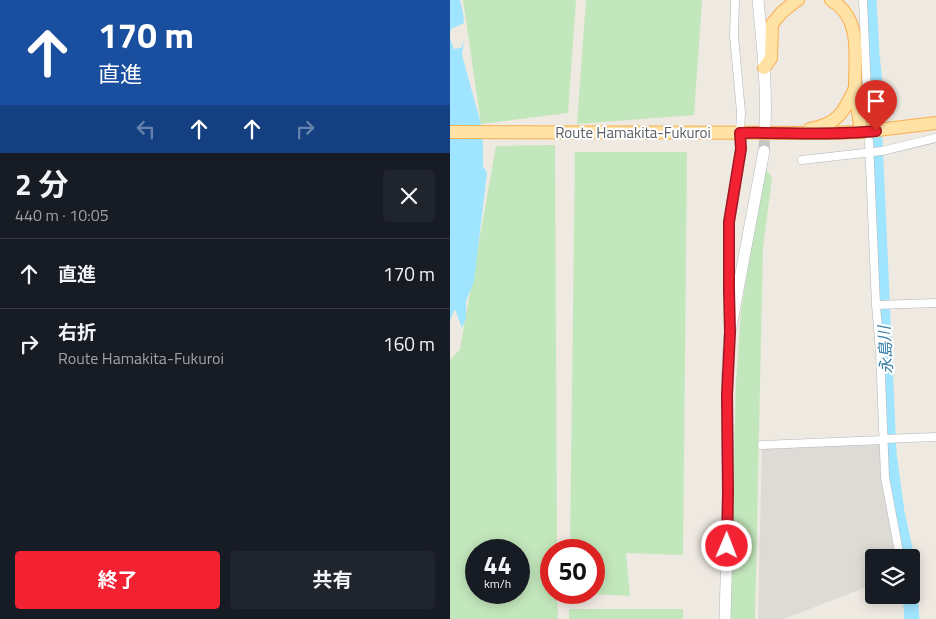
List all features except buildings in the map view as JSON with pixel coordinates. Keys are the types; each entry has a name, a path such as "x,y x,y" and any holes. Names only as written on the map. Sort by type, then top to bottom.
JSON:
{"main road":[{"path":"758,0 766,103 765,125"},
{"path":"764,68 771,58 772,24 782,12 798,0"},
{"path":"831,0 844,10 850,18 853,28 855,38 855,87 865,137"},
{"path":"780,132 813,128 832,122 842,113 855,87"},
{"name":"Route Hamakita-Fukuroi","path":"450,132 780,132 865,137 936,122"},
{"path":"725,619 728,492 727,395 730,332 764,151"}],"street":[{"path":"730,332 729,222 741,149 734,133 741,112 734,36 735,0"},
{"path":"863,0 868,115"},
{"path":"865,137 870,152 880,305 885,477 898,549"},
{"path":"802,160 882,151 936,138"},
{"path":"880,305 936,303"},
{"path":"762,445 936,437"}],"shaded area":[{"path":"880,445 881,482 896,549 865,549 865,588 784,619 758,619 762,448"}],"green space":[{"path":"463,0 576,0 568,113 481,124"},
{"path":"586,0 702,0 694,115 577,124"},
{"path":"555,145 557,539 540,539 540,604 557,604 558,619 450,619 450,360 460,349 496,146"},
{"path":"575,152 687,152 683,555 626,553 630,596 605,595 605,539 570,539"},
{"path":"765,167 772,178 763,247 755,619 730,619 736,382 741,311"},
{"path":"569,609 683,609 683,619 569,619"}],"water":[{"path":"450,0 460,0 464,23 451,29 450,33"},
{"path":"450,38 454,49 461,48 464,41 462,55 481,124 483,166 487,173 474,282 466,301 466,318 462,328 455,309 450,320"}],"waterway":[{"name":"永島川","path":"869,0 878,114"},
{"name":"永島川","path":"875,140 889,453 897,512 905,549"},
{"name":"永島川","path":"911,604 912,619"}],"tunnel":[{"path":"868,115 869,135"},
{"path":"764,151 765,125"}],"route":[{"path":"727,546 727,395 730,332 729,222 741,149 740,133 824,134 876,131"}]}
